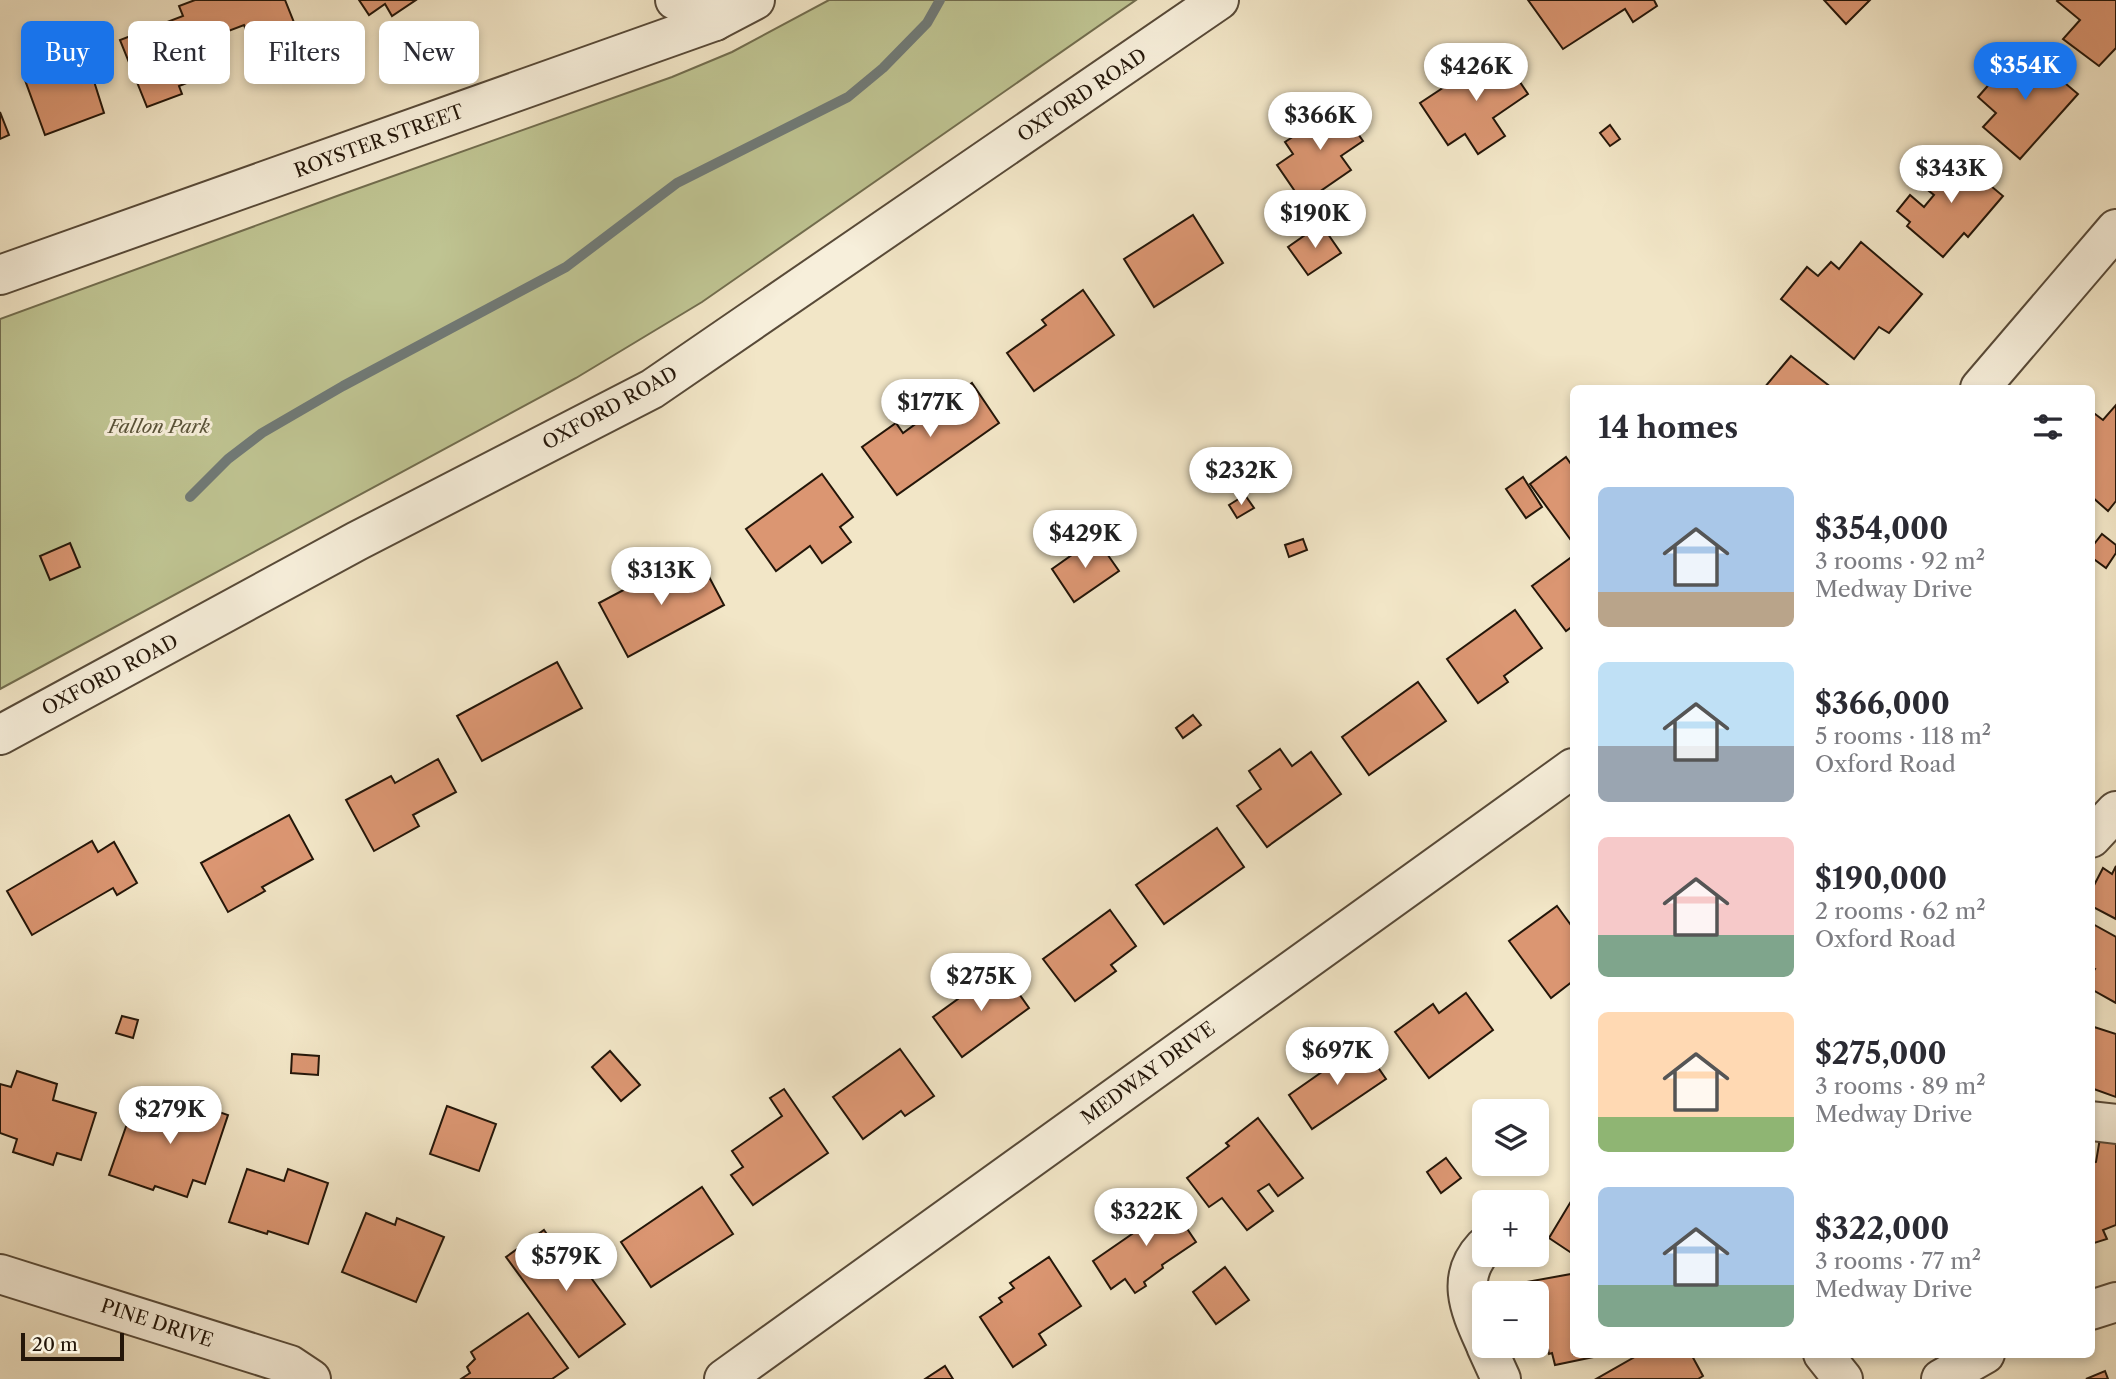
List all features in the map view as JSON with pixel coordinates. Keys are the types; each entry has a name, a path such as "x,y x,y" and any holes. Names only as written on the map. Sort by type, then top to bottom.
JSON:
{"street":[{"path":"675,0 717,11"},
{"name":"ROYSTER STREET","path":"0,275 717,11 755,0"},
{"name":"OXFORD ROAD","path":"0,735 357,541 652,389 1219,0"},
{"path":"1983,385 2116,229"},
{"name":"MEDWAY DRIVE","path":"723,1379 1570,770"},
{"path":"2095,834 2116,811"},
{"path":"2095,1121 2116,1124"},
{"path":"1472,1263 1467,1283 1468,1303 1491,1362"},
{"name":"PINE DRIVE","path":"0,1274 290,1365 311,1379"},
{"path":"2095,1309 2116,1302"},
{"path":"1826,1358 1843,1379"},
{"path":"1941,1379 1978,1358"}],"green space":[{"name":"Fallon Park","path":"829,0 1136,0 702,302 576,378 0,689 0,319 672,77 732,52"}],"building":[{"path":"195,0 285,0 293,21 244,21 244,25 230,30 230,21 170,21 183,16 179,6"},
{"path":"359,0 416,0 392,16 385,4 369,15"},
{"path":"1528,0 1654,0 1657,6 1633,22 1625,9 1563,49"},
{"path":"1824,0 1870,0 1846,24"},
{"path":"2058,0 2116,0 2116,48 2099,66 2063,39 2080,20"},
{"path":"128,37 128,60 120,40"},
{"path":"2022,47 2078,94 2020,159 1983,127 1996,113 1978,97"},
{"path":"1499,51 1528,94 1493,118 1505,136 1478,154 1465,134 1448,145 1420,103"},
{"path":"26,84 95,84 104,113 45,135"},
{"path":"138,84 184,84 179,86 182,94 147,107"},
{"path":"1333,98 1363,141 1341,156 1351,170 1303,203 1277,165 1293,154 1285,142 1315,122 1310,114"},
{"path":"0,112 9,135 0,139"},
{"path":"1610,125 1620,139 1610,146 1600,133"},
{"path":"1950,152 2003,196 1968,237 1964,233 1943,257 1907,226 1910,222 1897,211 1910,195 1924,207 1934,195 1929,191 1934,185 1926,179"},
{"path":"1193,215 1223,263 1154,307 1124,259"},
{"path":"1321,224 1341,253 1308,275 1288,247"},
{"path":"1861,242 1922,294 1889,333 1879,327 1854,359 1781,299 1807,267 1818,276 1831,262 1839,269"},
{"path":"1083,290 1114,335 1034,391 1007,353 1046,325 1042,320"},
{"path":"1791,356 1828,385 1767,385"},
{"path":"972,383 999,423 897,495 862,447 896,423 903,433"},
{"path":"2116,405 2116,501 2108,511 2095,500 2095,414 2103,420"},
{"path":"1566,457 1570,463 1570,539 1530,484"},
{"path":"822,474 853,517 840,527 851,542 822,563 810,546 776,571 746,529"},
{"path":"1523,477 1542,507 1526,518 1506,489"},
{"path":"1245,495 1254,508 1237,518 1229,505"},
{"path":"2102,534 2116,545 2116,553 2106,568 2095,560 2095,543"},
{"path":"1096,538 1119,571 1074,602 1052,569"},
{"path":"1303,539 1307,550 1289,557 1285,545"},
{"path":"70,543 80,567 50,580 40,556"},
{"path":"699,558 724,605 628,657 599,603 646,578 650,584"},
{"path":"1570,558 1570,628 1566,631 1532,586"},
{"path":"1515,610 1542,648 1504,676 1508,682 1478,703 1447,659"},
{"path":"557,662 582,708 482,761 457,716"},
{"path":"1418,682 1446,721 1369,775 1342,737"},
{"path":"1193,715 1201,725 1183,738 1176,728"},
{"path":"1280,749 1292,766 1311,752 1341,794 1267,847 1237,806 1261,789 1249,771"},
{"path":"438,759 456,792 413,815 419,826 374,851 346,800 391,776 395,783"},
{"path":"289,815 313,859 262,887 265,891 228,912 201,863"},
{"path":"1217,828 1244,867 1164,924 1136,885"},
{"path":"92,841 98,852 114,842 137,883 117,895 113,888 32,935 7,891"},
{"path":"2116,866 2116,919 2095,908 2095,883 2103,868 2112,874"},
{"path":"1557,906 1570,924 1570,983 1551,998 1509,941"},
{"path":"1110,910 1136,946 1111,965 1116,971 1075,1001 1043,959"},
{"path":"2095,925 2116,937 2116,1003 2095,991"},
{"path":"1001,968 1029,1008 962,1057 933,1017"},
{"path":"1466,993 1493,1030 1429,1078 1395,1032 1433,1004 1439,1013"},
{"path":"122,1016 138,1020 133,1038 116,1033"},
{"path":"2095,1027 2116,1034 2116,1097 2095,1089"},
{"path":"1362,1044 1386,1079 1312,1129 1289,1095"},
{"path":"900,1049 934,1096 905,1116 901,1111 863,1139 833,1097"},
{"path":"610,1051 640,1085 621,1101 592,1067"},
{"path":"292,1054 319,1056 318,1075 291,1073"},
{"path":"17,1071 57,1084 53,1100 96,1113 81,1160 57,1153 53,1165 13,1152 17,1139 0,1133 0,1084 11,1087"},
{"path":"784,1089 828,1153 753,1205 731,1175 743,1167 732,1151 782,1116 770,1098"},
{"path":"158,1091 228,1115 205,1184 193,1180 187,1197 155,1186 153,1190 109,1175 128,1121 145,1127"},
{"path":"447,1106 496,1124 479,1171 430,1154"},
{"path":"1258,1118 1303,1178 1278,1196 1269,1184 1258,1191 1273,1211 1247,1230 1222,1198 1209,1207 1187,1178 1229,1146 1226,1143"},
{"path":"2100,1138 2116,1142 2116,1225 2103,1230 2107,1239 2095,1243 2095,1162"},
{"path":"1446,1158 1461,1178 1441,1193 1427,1172"},
{"path":"247,1169 284,1181 288,1169 328,1183 308,1244 229,1222"},
{"path":"702,1187 733,1234 651,1287 621,1242"},
{"path":"1167,1199 1196,1242 1162,1265 1163,1268 1144,1282 1146,1286 1135,1293 1125,1279 1111,1289 1093,1261 1132,1234 1127,1227"},
{"path":"1570,1203 1570,1252 1549,1238"},
{"path":"366,1213 395,1225 397,1218 444,1237 416,1302 342,1272"},
{"path":"544,1230 567,1262 575,1256 625,1324 579,1357 506,1257"},
{"path":"1049,1257 1081,1306 1039,1334 1046,1345 1013,1367 980,1317 1002,1302 999,1298 1014,1288 1010,1283"},
{"path":"1225,1267 1249,1300 1216,1324 1193,1292"},
{"path":"1570,1274 1570,1358 1589,1358 1555,1365 1552,1353 1549,1354 1549,1281 1532,1281"},
{"path":"528,1313 568,1368 552,1379 461,1379 470,1373 467,1367 475,1359 471,1352"},
{"path":"1633,1358 1693,1358 1703,1376 1698,1379 1596,1379"},
{"path":"945,1366 953,1379 925,1379"},
{"path":"2105,1371 2108,1379 2086,1379"}],"waterway":[{"path":"190,497 228,459 262,433 343,386 566,267 677,183 848,97 883,68 927,23 940,0"}]}
